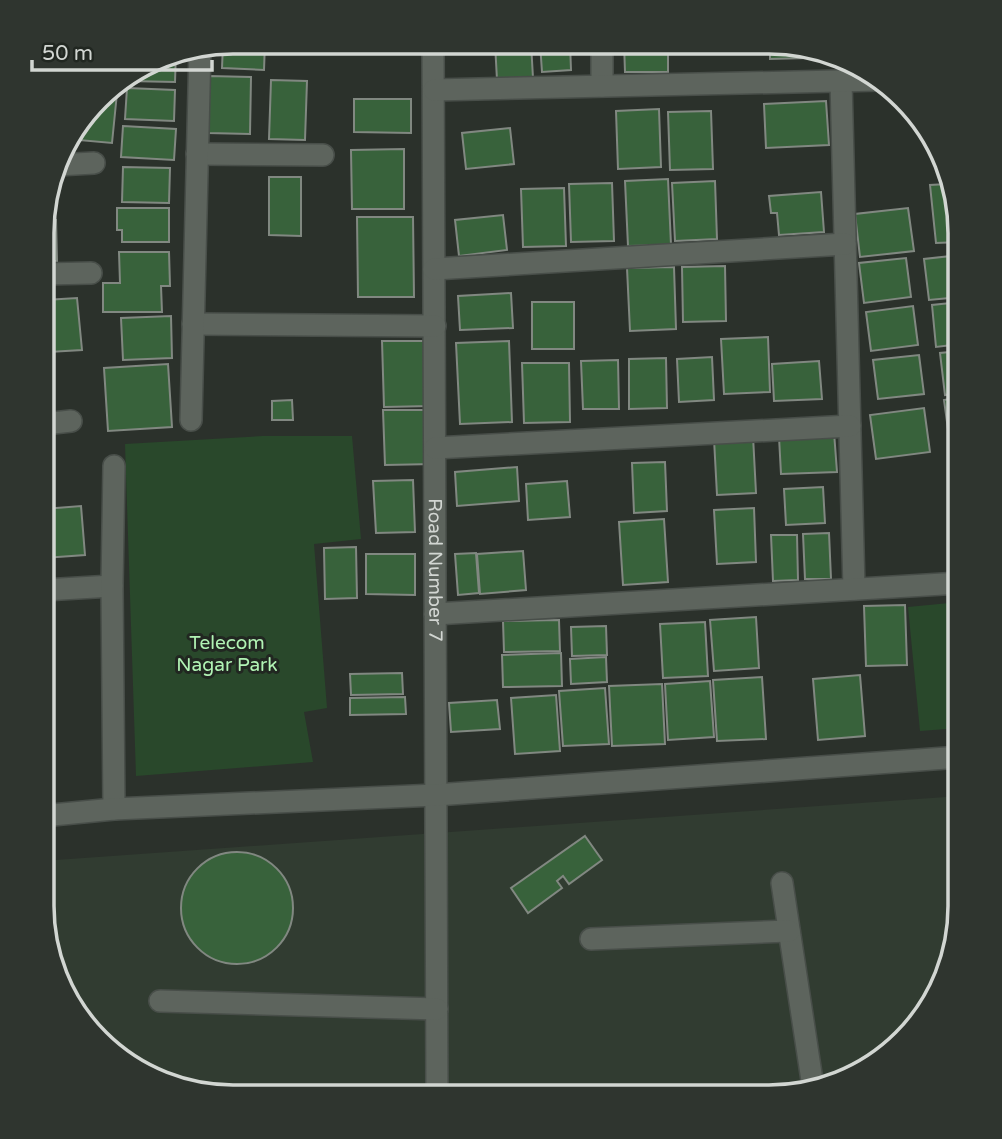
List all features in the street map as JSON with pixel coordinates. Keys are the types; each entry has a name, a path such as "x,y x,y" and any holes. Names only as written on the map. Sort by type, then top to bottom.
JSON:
{"street":[{"name":"Road Number 7","path":"433,54 437,1084"},
{"path":"602,54 602,86"},
{"path":"191,420 200,58"},
{"path":"841,80 854,589"},
{"path":"434,90 860,80"},
{"path":"197,154 323,155"},
{"path":"69,164 94,163"},
{"path":"434,269 845,244"},
{"path":"54,274 91,272"},
{"path":"193,324 435,326"},
{"path":"54,423 71,421"},
{"path":"435,448 850,426"},
{"path":"114,466 114,809"},
{"path":"435,614 947,584"},
{"path":"55,589 113,586"},
{"path":"55,815 114,809 436,795 947,758"},
{"path":"782,883 812,1079"},
{"path":"591,939 789,931"},
{"path":"160,1001 436,1009"}],"shaded area":[{"path":"947,797 946,929 942,952 924,995 903,1024 868,1055 826,1075 781,1084 221,1084 176,1075 134,1055 99,1024 84,1005 64,963 58,941 55,918 55,860"}],"green space":[{"name":"Telecom Nagar Park","path":"263,436 352,436 361,539 314,544 327,708 304,712 313,762 136,776 125,444"},
{"path":"947,603 947,729 920,731 908,607"}],"building":[{"path":"265,54 264,70 222,68 223,55"},
{"path":"496,54 532,54 533,78 497,80"},
{"path":"541,54 570,54 571,70 542,72"},
{"path":"624,54 668,54 668,72 625,72"},
{"path":"770,54 804,58 770,59"},
{"path":"176,64 175,82 139,81"},
{"path":"209,76 251,77 250,134 208,133"},
{"path":"271,80 307,81 305,140 269,139"},
{"path":"129,88 175,90 174,121 125,119"},
{"path":"117,98 112,143 80,140 91,124"},
{"path":"354,99 411,99 411,133 354,132"},
{"path":"826,101 829,145 766,148 764,104"},
{"path":"659,109 661,167 618,169 616,111"},
{"path":"711,111 713,169 670,170 668,112"},
{"path":"123,126 176,129 174,160 121,157"},
{"path":"510,128 514,164 466,169 462,133"},
{"path":"404,149 404,209 352,209 351,150"},
{"path":"123,167 170,168 169,203 122,202"},
{"path":"269,177 301,177 301,236 269,235"},
{"path":"668,179 671,245 628,246 625,181"},
{"path":"715,181 717,239 675,241 672,183"},
{"path":"612,183 614,241 571,242 569,184"},
{"path":"940,184 947,221 947,243 936,243 930,185"},
{"path":"564,188 566,246 523,247 521,189"},
{"path":"821,192 824,232 779,235 777,213 771,213 769,196"},
{"path":"117,208 169,208 169,242 122,242 122,230 117,230"},
{"path":"908,208 914,251 860,257 855,214"},
{"path":"503,215 507,250 459,256 455,220"},
{"path":"357,217 413,217 414,297 358,297"},
{"path":"55,220 56,220 57,261 54,261"},
{"path":"119,252 169,252 170,286 161,286 162,312 103,312 103,283 120,283"},
{"path":"947,256 947,298 929,300 924,259"},
{"path":"906,258 911,297 864,303 859,263"},
{"path":"725,266 726,321 683,322 682,267"},
{"path":"674,267 676,329 630,331 627,268"},
{"path":"511,293 513,328 460,330 458,296"},
{"path":"77,298 82,350 54,352 54,299"},
{"path":"532,302 574,302 574,349 532,349"},
{"path":"947,303 947,346 936,347 932,305"},
{"path":"913,306 918,345 871,351 866,312"},
{"path":"171,316 172,358 123,360 121,318"},
{"path":"768,337 770,392 724,394 721,339"},
{"path":"382,341 428,341 430,406 384,407"},
{"path":"509,341 512,422 460,424 456,343"},
{"path":"947,352 947,395 945,395 940,353"},
{"path":"919,355 924,394 878,399 873,360"},
{"path":"712,357 714,400 679,402 677,359"},
{"path":"666,358 667,408 629,409 629,359"},
{"path":"618,360 619,409 583,409 581,361"},
{"path":"819,361 822,399 774,401 772,364"},
{"path":"522,363 569,363 570,422 524,423"},
{"path":"168,364 172,427 108,431 104,368"},
{"path":"947,399 947,422 944,400"},
{"path":"292,400 293,420 272,420 272,401"},
{"path":"924,408 930,452 876,459 870,415"},
{"path":"383,410 433,410 434,464 385,465"},
{"path":"834,432 837,472 781,474 779,437"},
{"path":"753,436 756,493 717,495 714,439"},
{"path":"665,462 667,511 634,513 632,463"},
{"path":"517,467 519,501 457,506 455,472"},
{"path":"413,480 415,532 376,533 373,481"},
{"path":"567,481 570,517 528,520 526,484"},
{"path":"823,487 825,523 786,525 784,489"},
{"path":"81,506 85,555 54,557 54,508"},
{"path":"754,508 756,562 717,564 714,510"},
{"path":"664,519 668,582 623,585 619,522"},
{"path":"829,533 831,579 805,579 803,534"},
{"path":"771,535 797,535 798,580 773,581"},
{"path":"356,547 357,598 325,599 324,548"},
{"path":"523,551 526,590 480,594 477,554"},
{"path":"476,553 479,593 458,595 455,554"},
{"path":"366,554 415,554 415,595 366,594"},
{"path":"905,605 907,665 866,666 864,606"},
{"path":"756,617 759,668 714,671 710,620"},
{"path":"559,620 560,651 504,652 503,621"},
{"path":"705,622 708,676 663,678 660,624"},
{"path":"606,626 607,655 572,656 571,627"},
{"path":"561,653 562,686 503,687 502,655"},
{"path":"606,657 607,682 571,684 570,659"},
{"path":"402,673 403,694 351,695 350,674"},
{"path":"860,675 865,736 818,740 813,679"},
{"path":"762,677 766,739 717,741 713,680"},
{"path":"710,681 714,737 668,740 665,684"},
{"path":"662,684 665,744 612,746 609,686"},
{"path":"605,688 609,744 563,746 559,691"},
{"path":"556,695 560,751 515,754 511,698"},
{"path":"405,697 406,714 350,715 350,698"},
{"path":"497,700 500,729 451,732 449,703"},
{"path":"585,836 602,860 569,884 563,876 557,881 562,888 528,913 511,888"},
{"path":"237,852 258,856 277,868 289,887 293,908 289,929 277,948 258,960 237,964 216,960 197,948 185,929 181,908 185,887 197,868 216,856"}]}
